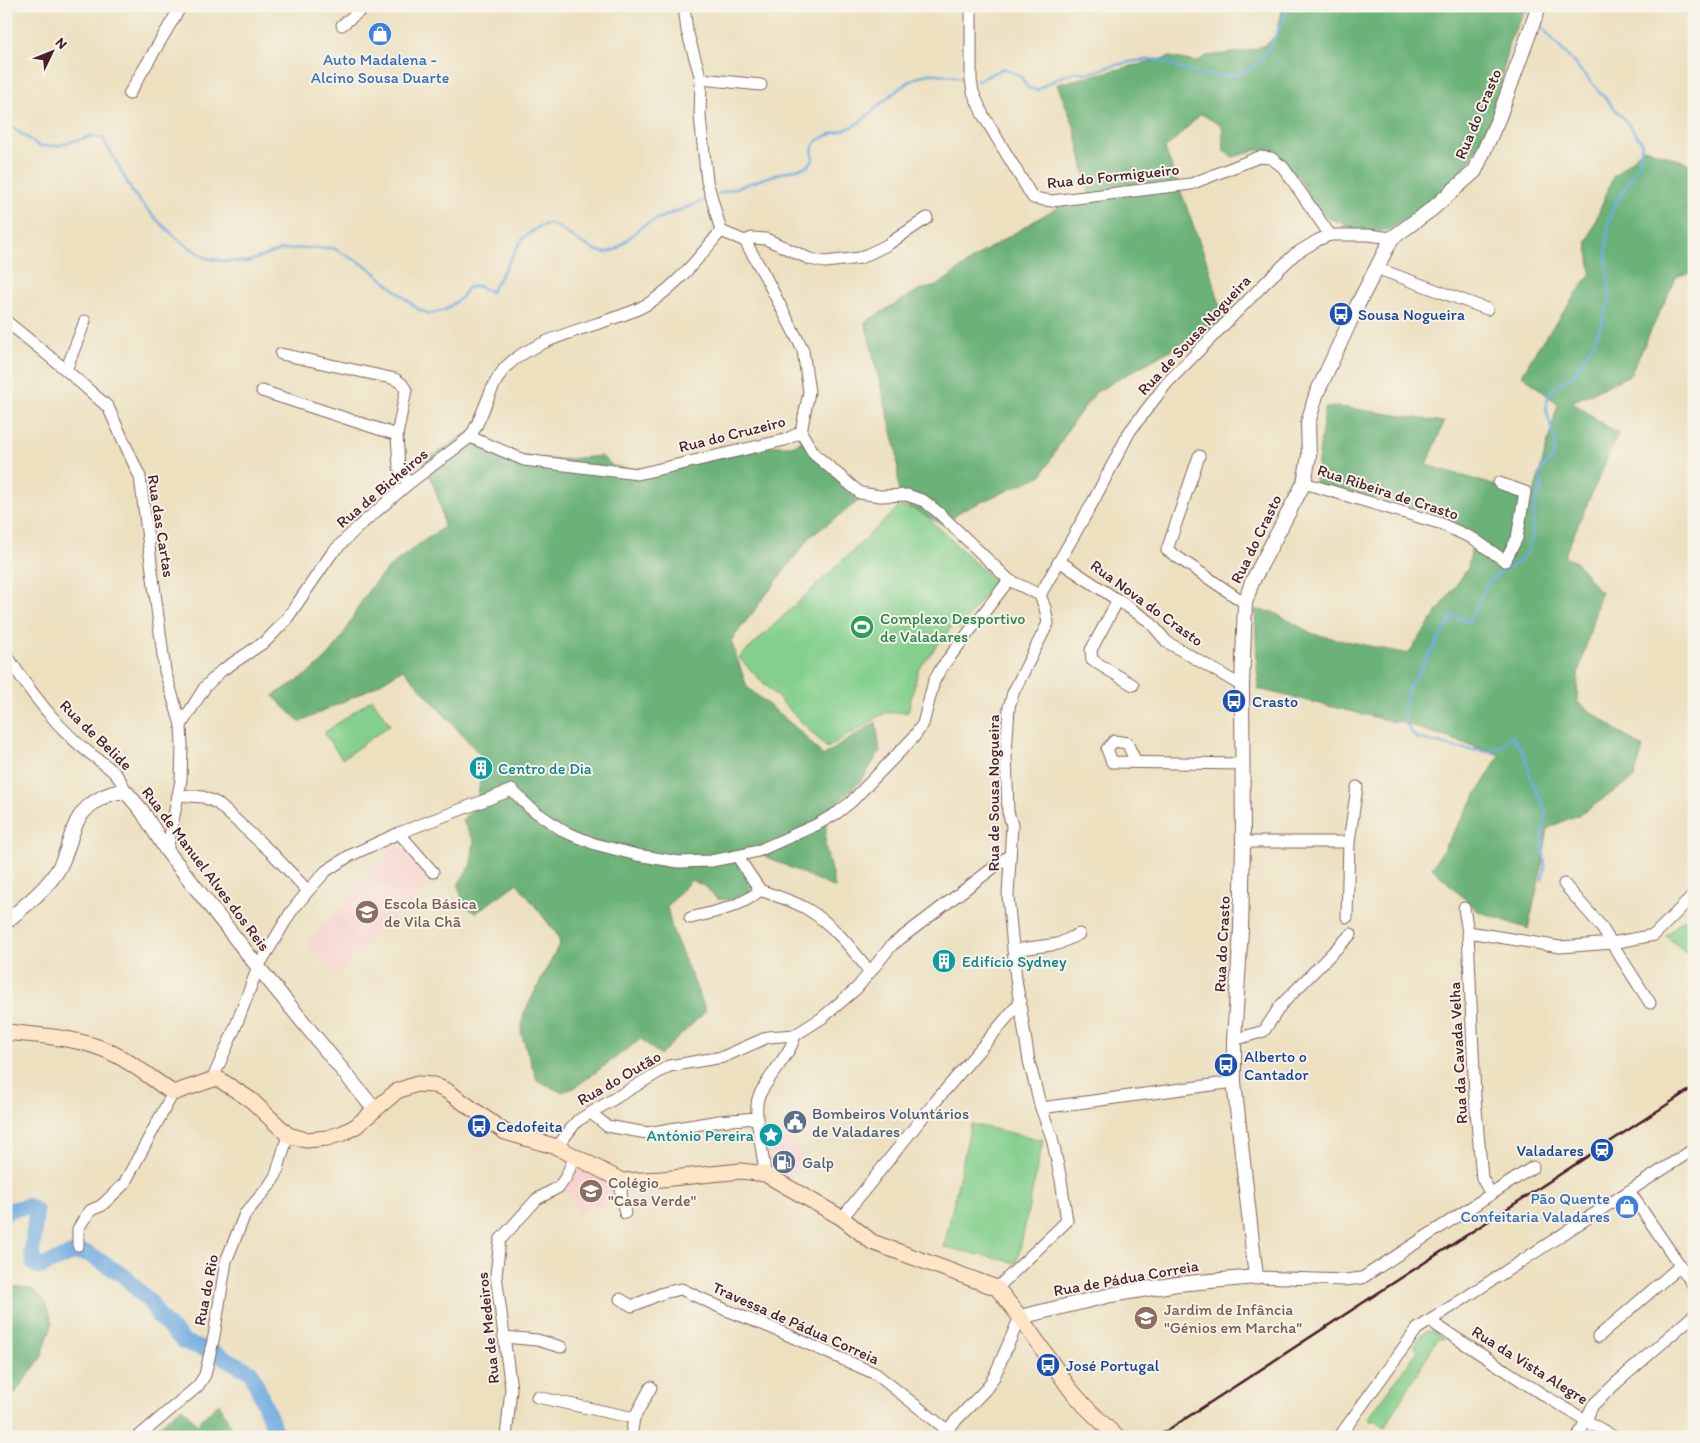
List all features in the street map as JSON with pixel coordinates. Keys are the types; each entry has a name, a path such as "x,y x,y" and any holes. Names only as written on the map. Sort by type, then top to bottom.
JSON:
{"main road":[{"path":"6,1032 85,1042 109,1051 123,1059 173,1094 213,1078 221,1080 251,1100 288,1135 306,1140 327,1138 343,1133 397,1091 417,1084 434,1085 447,1091 505,1132 557,1147 622,1181 741,1171 765,1174 842,1218 872,1242 997,1288 1020,1316 1070,1389 1117,1437"}],"street":[{"path":"129,94 181,6"},
{"path":"342,25 366,6"},
{"path":"684,6 687,31 701,79 700,117 707,182 721,231 746,242 752,238 766,239 810,259 826,262 860,258 887,245 927,218"},
{"name":"Rua do Formigueiro","path":"971,6 971,80 973,92 983,115 1033,198 1052,201 1191,184 1259,157 1271,158 1283,167 1330,235"},
{"name":"Rua do Crasto","path":"1256,1277 1234,1082 1234,1040 1241,930 1243,842 1242,686 1245,603 1252,582 1304,483 1309,456 1308,423 1316,395 1358,304 1392,238 1432,209 1475,170 1500,117 1539,6"},
{"path":"701,79 760,85"},
{"name":"Rua de Bicheiros","path":"181,726 206,687 221,671 266,641 286,620 332,553 357,528 408,484 470,437 477,427 495,383 504,369 520,355 541,344 640,308 665,291 695,263 721,231"},
{"name":"Rua de Sousa Nogueira","path":"997,1288 1066,1221 1062,1180 1052,1138 1041,1108 1029,1061 1016,979 1008,896 1012,825 1008,812 1006,754 1010,707 1013,693 1048,623 1040,595 1094,500 1130,431 1167,383 1267,280 1295,254 1330,235 1368,235 1392,238"},
{"name":"Rua do Cruzeiro","path":"470,437 524,460 638,474 785,440 800,432 809,392 803,350 746,242"},
{"path":"1376,268 1487,309"},
{"name":"Rua das Cartas","path":"6,321 108,407 140,477 165,671 181,726"},
{"path":"66,370 85,321"},
{"path":"281,354 395,379 402,384 406,390 397,435 399,467 408,484"},
{"path":"262,391 397,435"},
{"path":"800,432 814,454 860,493 880,496 907,495 924,501 1009,580 1040,595"},
{"path":"1199,456 1167,550 1245,603"},
{"name":"Rua Ribeira de Crasto","path":"1304,483 1439,522 1474,539 1505,561 1517,538 1525,492 1499,483"},
{"name":"Rua Nova do Crasto","path":"1059,561 1149,620 1167,642 1242,686"},
{"path":"375,1110 258,967 276,934 308,891 326,871 349,856 399,833 512,790 530,808 565,832 596,844 637,855 679,862 711,861 758,851 816,825 837,813 913,738 923,724 934,681 942,667 1009,580"},
{"path":"1118,600 1091,650 1092,660 1132,685"},
{"name":"Rua de Belide","path":"6,654 27,688 58,724 87,751 110,767 122,780 126,792"},
{"path":"168,851 181,780 181,726"},
{"path":"1136,762 1242,764"},
{"path":"1347,917 1349,842 1357,787"},
{"path":"6,922 54,876 67,852 72,831 78,818 86,808 109,794 126,792"},
{"name":"Rua de Manuel Alves dos Reis","path":"126,792 142,810 168,851 258,967 235,1028 213,1078"},
{"path":"178,795 203,797 217,803 273,854 308,891"},
{"path":"399,833 433,872"},
{"path":"1243,842 1349,842"},
{"path":"765,1174 757,1118 758,1098 775,1069 793,1044 794,1035 822,1018 857,988 892,945 1010,855"},
{"path":"737,856 760,890 807,909 829,926 851,948 870,972"},
{"path":"1564,884 1600,925 1650,1002"},
{"path":"690,918 752,898 760,890"},
{"path":"1468,932 1560,947 1612,943 1654,935 1694,895"},
{"name":"Rua da Cavada Velha","path":"1464,908 1468,932 1475,1098 1481,1170 1482,1178 1491,1194"},
{"path":"1013,950 1058,944 1079,934"},
{"path":"1234,1040 1264,1031 1281,1005 1351,934"},
{"path":"842,1218 935,1102 1021,1001"},
{"name":"Rua do Outão","path":"557,1147 577,1121 669,1066 723,1058 768,1037 794,1035"},
{"path":"1041,1108 1234,1082"},
{"path":"78,1246 78,1229 90,1210 101,1206 124,1184 173,1094"},
{"path":"591,1113 607,1126 647,1133 719,1121 757,1118"},
{"name":"Rua do Rio","path":"138,1437 198,1386 205,1375 214,1336 226,1261 246,1214 276,1175 288,1135"},
{"path":"1339,1437 1417,1329 1694,1148"},
{"name":"Rua de Medeiros","path":"506,1437 511,1389 496,1275 500,1240 537,1199 559,1187 566,1177 575,1156"},
{"name":"Rua de Pádua Correia","path":"1020,1316 1177,1284 1256,1277 1346,1280 1362,1278 1533,1167"},
{"path":"622,1181 620,1194 625,1212"},
{"path":"1629,1191 1694,1286"},
{"path":"1598,1337 1680,1266"},
{"name":"Travessa de Pádua Correia","path":"620,1299 632,1306 663,1293 681,1289 876,1374 944,1433"},
{"path":"944,1433 994,1377 1020,1316"},
{"path":"1578,1437 1593,1406 1614,1385 1694,1316"},
{"name":"Rua da Vista Alegre","path":"1432,1319 1436,1325 1530,1386 1614,1437"},
{"path":"504,1337 537,1340 561,1347"},
{"path":"631,1437 634,1418 651,1387"},
{"path":"537,1397 634,1418"}],"shaded area":[{"name":"Escola Básica de Vila Chã","path":"398,843 431,881 337,974 307,944"},
{"name":"Galp","path":"779,1137 803,1154 788,1183 770,1169 766,1140 772,1142"},
{"name":"Colégio \"Casa Verde\"","path":"583,1169 614,1183 619,1199 578,1214 564,1189 575,1170"}],"green space":[{"path":"1283,6 1527,6 1509,42 1502,76 1503,104 1472,157 1435,201 1388,230 1356,234 1342,223 1328,218 1316,209 1300,179 1273,151 1257,150 1233,157 1224,151 1222,126 1201,114 1165,149 1208,265 1224,318 1197,345 1186,341 1096,392 1070,426 1042,475 961,511 945,526 899,501 897,452 865,322 919,290 937,286 980,254 1046,214 1089,193 1074,126 1057,84 1170,57 1196,62 1207,56 1255,49 1267,44 1277,34"},
{"path":"1644,148 1694,165 1694,272 1677,276 1630,375 1572,402 1618,434 1564,557 1576,562 1599,591 1601,591 1578,675 1577,702 1643,748 1634,778 1584,812 1548,828 1528,929 1478,911 1432,868 1500,755 1397,721 1258,689 1255,610 1273,612 1313,634 1408,654 1468,568 1474,533 1421,509 1315,484 1325,408 1341,407 1444,422 1427,465 1533,497 1558,404 1522,375 1537,349 1591,273 1587,242 1613,177"},
{"path":"472,430 499,453 557,460 601,456 613,466 645,471 772,446 792,446 803,441 816,446 833,474 864,497 810,537 731,641 747,687 801,732 823,756 876,722 880,751 861,781 827,813 825,845 835,888 745,847 744,865 751,893 734,900 717,899 705,886 691,880 667,907 672,929 706,1011 660,1055 641,1039 574,1088 561,1092 537,1080 521,1033 524,1013 560,943 556,933 517,883 476,913 464,905 458,885 471,864 474,841 462,820 476,807 480,781 493,769 403,669 374,687 300,722 273,696 323,661 336,646 364,597 380,576 400,558 444,527 436,493 423,462"},
{"name":"Complexo Desportivo de Valadares","path":"900,506 921,511 995,582 959,629 953,625 918,670 908,712 885,713 827,748 739,658"},
{"path":"372,699 390,725 342,759 324,733"},
{"path":"1683,919 1694,929 1694,959 1666,936"},
{"path":"971,1124 1043,1140 1017,1263 944,1247"},
{"path":"6,1285 32,1289 44,1299 53,1322 41,1358 6,1405"},
{"path":"1427,1331 1433,1331 1444,1337 1444,1339 1438,1338 1385,1427 1375,1420 1373,1422 1368,1419 1418,1350 1413,1346 1421,1335"},
{"path":"219,1403 236,1437 146,1437 182,1407 197,1424"}],"waterway":[{"path":"977,81 1004,68 1020,76 1028,88 1037,90 1074,72 1085,73 1134,61 1148,60 1161,60 1179,68 1205,75 1223,76 1239,74 1252,67 1262,57 1272,43 1289,6"},
{"path":"1522,6 1530,15"},
{"path":"1539,24 1624,119 1642,142 1640,162 1614,206 1608,224 1606,260 1610,299 1598,334 1575,374 1549,392 1546,408 1555,443 1553,459 1544,466 1539,476 1543,484 1534,507 1532,537 1527,553 1516,564 1500,572 1487,584 1469,622 1453,616 1408,689 1404,711 1405,723 1416,738 1458,748 1491,752 1506,743 1512,735 1525,756 1531,779 1545,808 1546,818 1543,833 1545,866 1542,880"},
{"path":"718,194 774,175 808,166 813,160 812,148 817,141 855,125 912,80 921,76 936,74 963,78"},
{"path":"6,123 39,146 57,146 92,136 103,138 133,193 142,204 180,241 206,258 247,262 281,250 333,248 368,267 418,309 430,314 445,310 462,297 467,288 478,286 491,292 523,238 540,226 552,224 578,241 595,250 606,253 617,249 641,227 703,201"},
{"path":"6,1213 10,1210 28,1206 36,1211 32,1253 34,1264 40,1267 73,1253 87,1253 124,1276 151,1303 159,1317 184,1342 205,1349"},
{"path":"215,1353 251,1372 278,1437"}],"railway":[{"path":"1157,1437 1694,1087"}],"place":[{"name":"Auto Madalena - Alcino Sousa Duarte","path":"380,34"},
{"name":"Sousa Nogueira","path":"1341,314"},
{"name":"Complexo Desportivo de Valadares","path":"862,627"},
{"name":"Crasto","path":"1234,701"},
{"name":"Centro de Dia","path":"481,768"},
{"name":"Escola Básica de Vila Chã","path":"367,912"},
{"name":"Edifício Sydney","path":"944,961"},
{"name":"Alberto o Cantador","path":"1226,1065"},
{"name":"Bombeiros Voluntários de Valadares","path":"795,1122"},
{"name":"Cedofeita","path":"479,1126"},
{"name":"António Pereira","path":"771,1135"},
{"name":"Valadares","path":"1602,1150"},
{"name":"Galp","path":"784,1162"},
{"name":"Colégio \"Casa Verde\"","path":"591,1191"},
{"name":"Pão Quente Confeitaria Valadares","path":"1627,1207"},
{"name":"Jardim de Infância \"Génios em Marcha\"","path":"1146,1318"},
{"name":"José Portugal","path":"1048,1365"}]}
